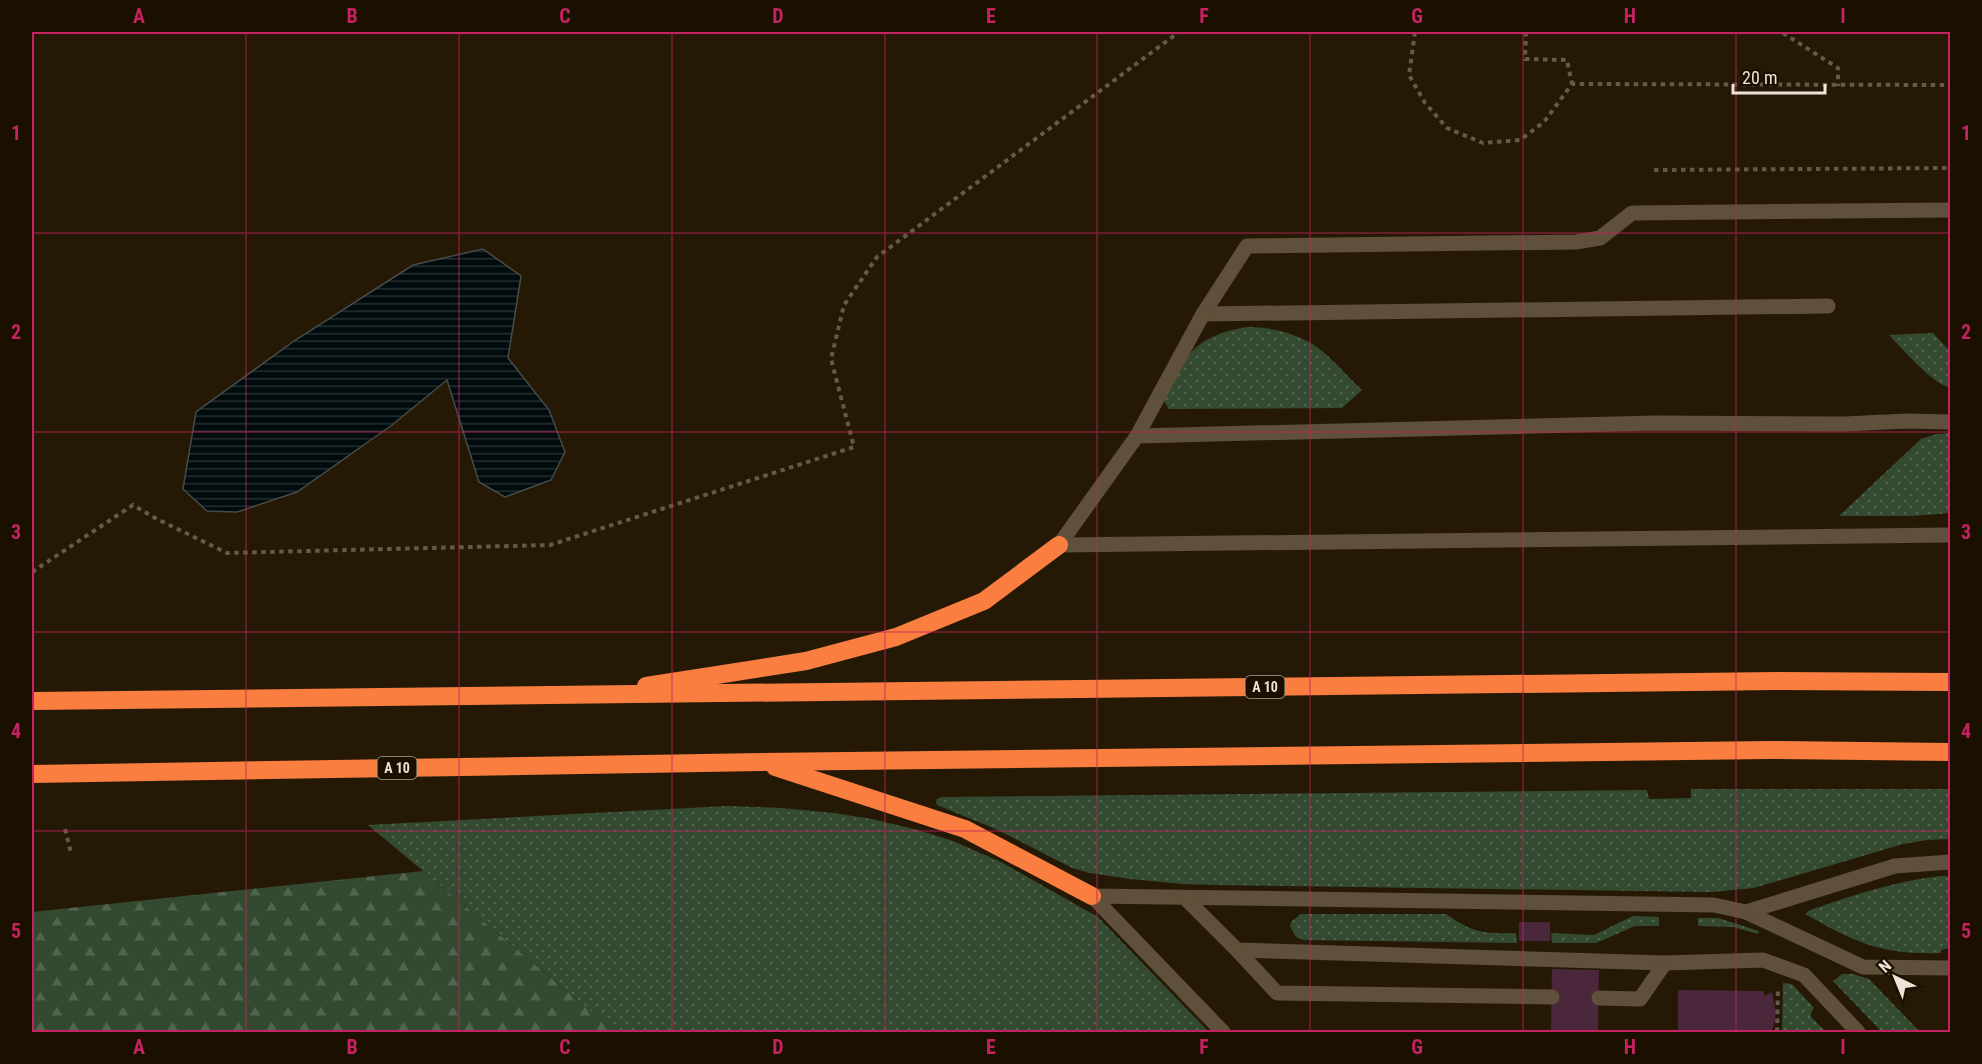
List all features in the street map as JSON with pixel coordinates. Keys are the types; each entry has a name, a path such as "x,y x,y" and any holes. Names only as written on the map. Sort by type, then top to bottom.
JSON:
{"highway":[{"path":"579,696 806,661 896,637 984,601 1059,545"},
{"name":"A 10","path":"32,702 1776,681 1950,682"},
{"name":"A 10","path":"32,774 762,762 1770,750 1950,752"},
{"path":"762,762 965,829 1092,896"}],"lane":[{"path":"1059,545 1137,436 1203,314 1248,246 1576,242 1600,238 1632,213 1950,210"},
{"path":"1203,314 1828,306"},
{"path":"1137,436 1655,423 1950,422"},
{"path":"1059,545 1950,535"},
{"path":"1746,912 1895,866 1950,862"},
{"path":"1092,896 1714,905 1746,912 1863,967 1950,968"},
{"path":"1092,896 1223,1032"},
{"path":"1186,898 1277,993 1552,997"},
{"path":"1237,950 1665,963 1763,960 1804,975 1858,1032"},
{"path":"1599,998 1640,999 1665,963"}],"path":[{"path":"32,572 133,505 227,553 550,545 854,447 831,359 844,305 877,257 1179,32"},
{"path":"1415,32 1409,75 1425,103 1447,128 1483,143 1520,140 1544,122 1572,84 1567,60 1525,59 1526,32"},
{"path":"1783,32 1838,68 1838,86"},
{"path":"1572,84 1950,85"},
{"path":"1654,170 1950,168"},
{"path":"65,830 71,853"},
{"path":"1777,1032 1779,966"}],"green space":[{"path":"1248,327 1284,332 1310,342 1329,357 1362,390 1342,408 1169,409 1162,398 1190,354 1202,343 1216,335"},
{"path":"1933,333 1950,351 1950,387 1927,374 1889,335"},
{"path":"1950,433 1950,513 1913,516 1839,516 1921,439"},
{"path":"1691,789 1950,789 1950,839 1903,844 1754,888 1711,892 1183,884 1130,879 1072,868 998,830 937,805 936,802 942,797 1647,790 1649,799 1691,798"},
{"path":"727,806 782,808 872,819 953,841 1001,862 1098,917 1209,1032 616,1032 368,825"},
{"path":"423,871 616,1032 32,1032 32,912"},
{"path":"1950,876 1950,948 1941,950 1941,953 1900,952 1880,948 1840,933 1805,914 1810,910 1875,889"},
{"path":"1301,914 1446,914 1479,931 1516,933 1517,943 1303,940 1296,937 1290,926 1292,921"},
{"path":"1633,916 1659,917 1659,926 1635,926 1596,943 1552,943 1551,933 1594,935"},
{"path":"1698,918 1718,918 1759,931 1758,934 1733,927 1698,926"},
{"path":"1842,974 1853,974 1869,979 1920,1032 1882,1032 1833,981"},
{"path":"1783,983 1792,984 1814,1008 1811,1017 1826,1032 1782,1032"}],"shaded area":[{"path":"483,249 521,276 508,358 549,410 565,452 551,480 505,497 479,482 447,380 392,425 297,492 237,512 207,511 183,489 196,412 294,341 413,265"}],"building":[{"path":"1519,922 1550,922 1550,941 1519,941"},
{"path":"1552,969 1599,970 1598,1032 1551,1032"},
{"path":"1678,990 1764,991 1764,996 1772,992 1776,1014 1772,1032 1678,1032"}]}
